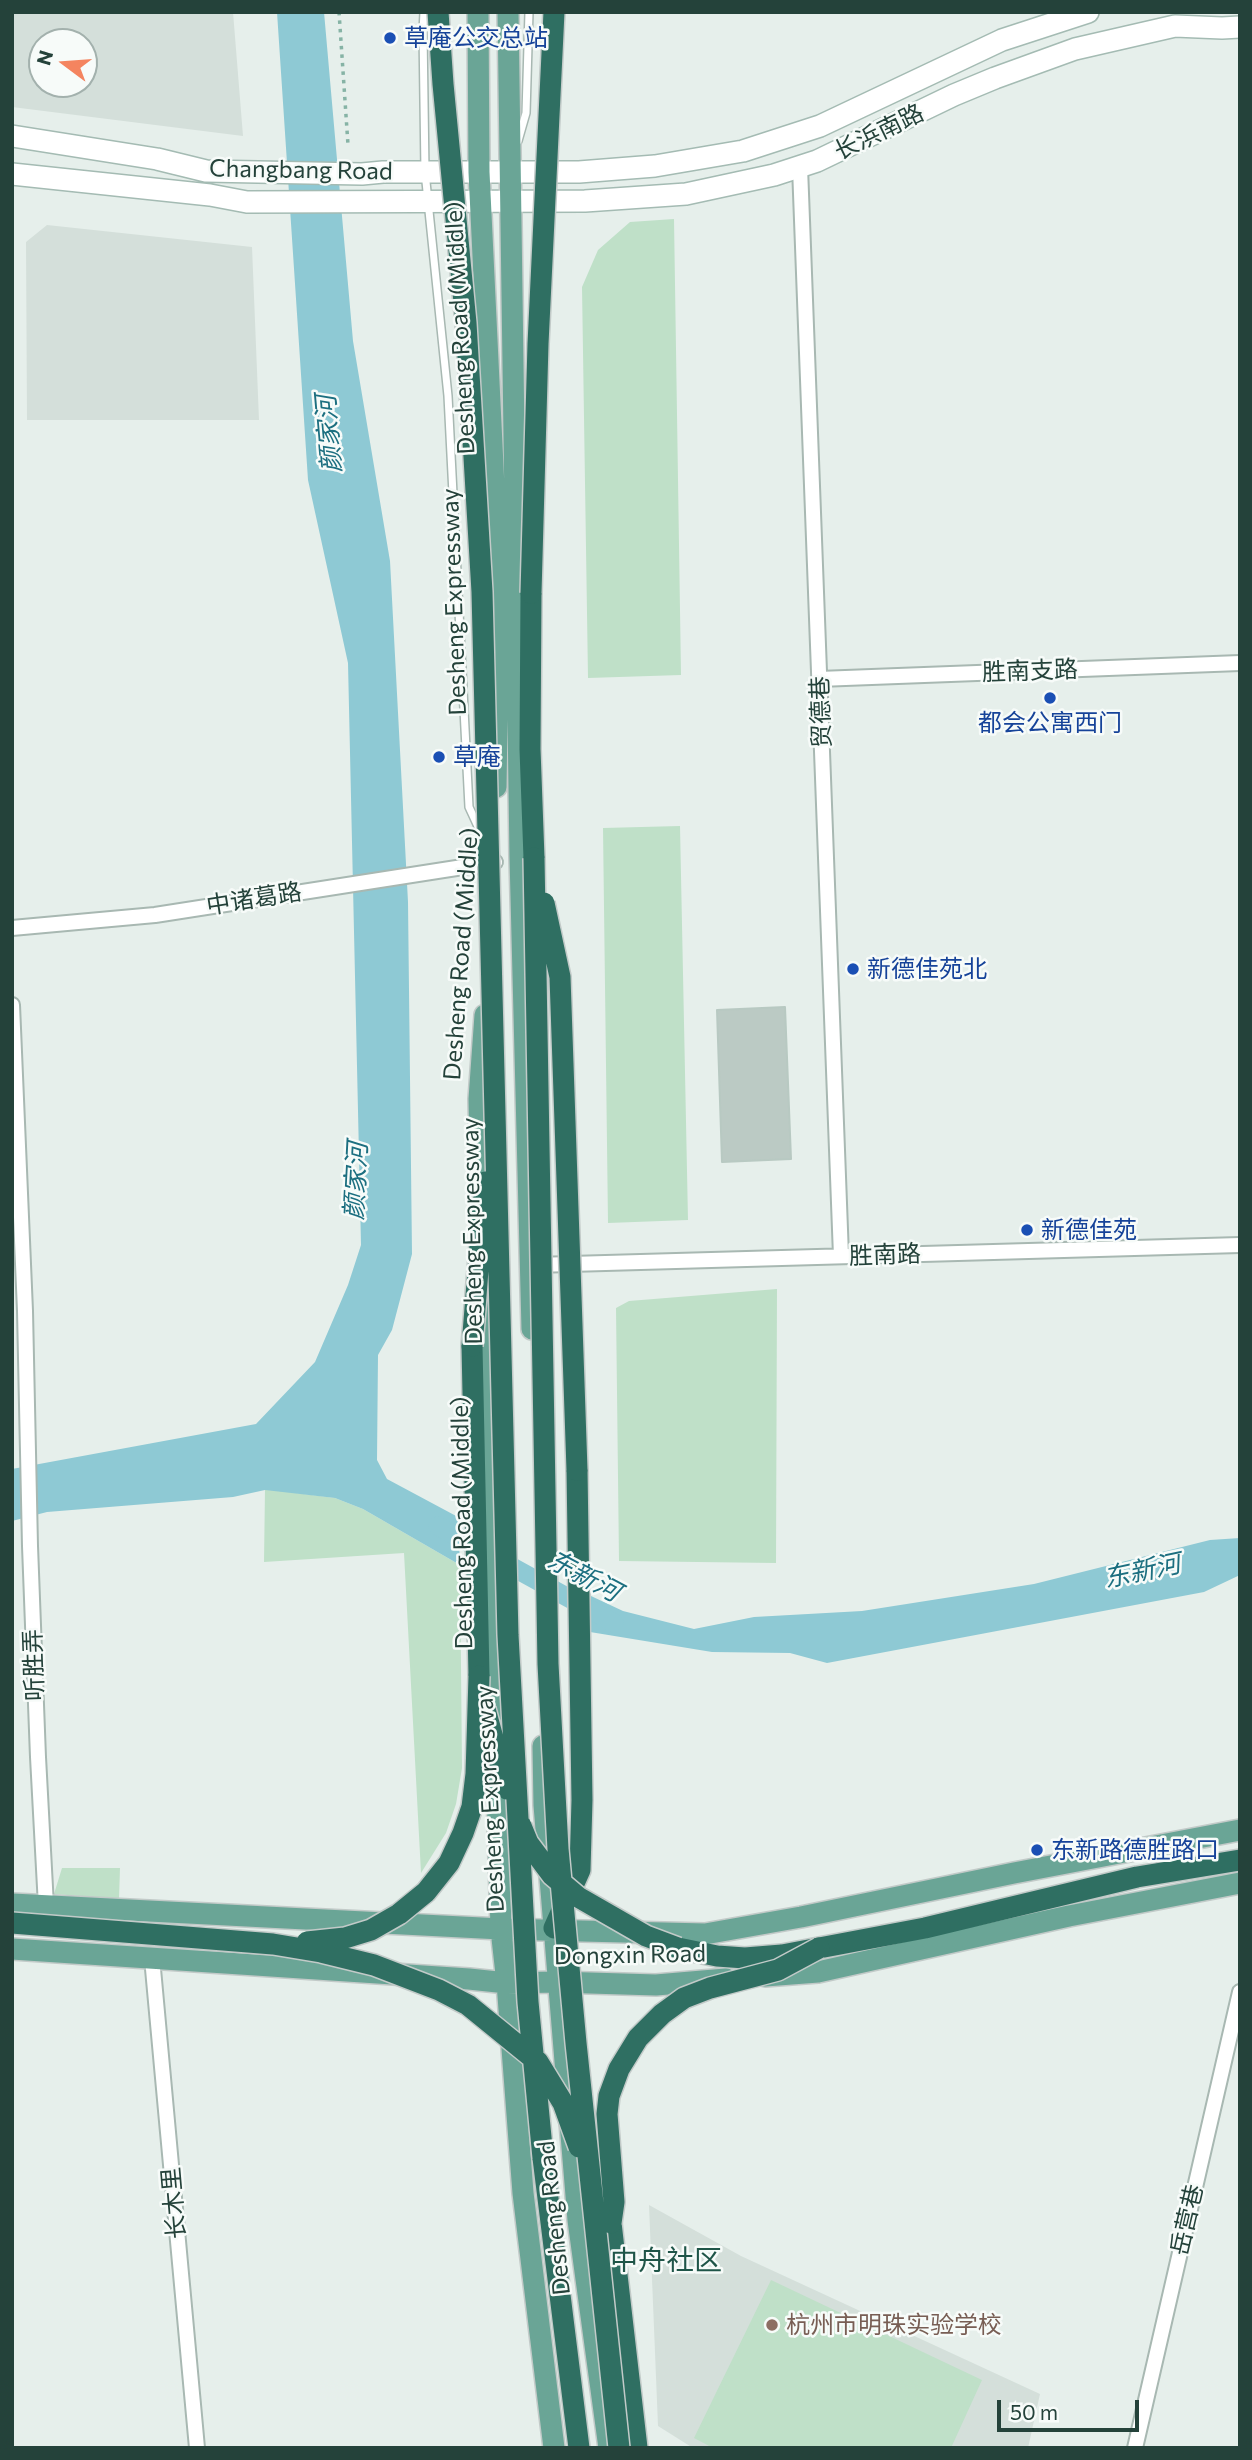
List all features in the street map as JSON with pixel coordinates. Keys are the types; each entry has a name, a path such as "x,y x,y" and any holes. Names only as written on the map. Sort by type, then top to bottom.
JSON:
{"highway":[{"name":"Desheng Expressway","path":"439,12 443,83 466,323 481,579 508,1635 517,1838 528,2003 543,2158 579,2448"},
{"path":"554,12 533,481 530,749 548,1650 558,1849 619,2448"},
{"path":"534,858 560,977 577,1469 582,1800 580,1870 554,1928"},
{"path":"272,1944 324,1942 371,1930 399,1914 426,1892 449,1863 472,1807 476,1774 479,1676 472,1346 494,1075"},
{"path":"479,1676 486,1717 503,1777 528,1843 552,1875 578,1897 646,1936 691,1950 745,1958 782,1955 937,1925 1137,1877 1240,1860"},
{"path":"12,1923 272,1944 374,1965 439,1990 468,2005 492,2022 538,2062 563,2103 600,2202 611,2223"},
{"path":"637,2448 611,2223 614,2202 607,2114 609,2096 619,2069 638,2038 662,2014 684,1998 710,1988 778,1970 819,1948"}],"main road":[{"name":"Desheng Road (Middle)","path":"478,12 481,201 499,592 495,862 479,1099 500,1929 507,1983"},
{"name":"Desheng Road (Middle)","path":"508,12 520,857 530,1266 544,1805 557,1982"},
{"name":"长浜南路","path":"509,172 622,170 743,150 820,126 1002,40 1088,12"},
{"name":"长浜南路","path":"509,201 585,201 686,194 724,188 800,167 995,78 1075,49 1175,26 1240,27"},
{"name":"Changbang Road","path":"12,136 157,159 206,171 362,174 509,172"},
{"name":"Changbang Road","path":"12,174 210,195 247,202 509,201"},
{"name":"Dongxin Road","path":"12,1904 500,1929 554,1928 705,1934 1240,1830"},
{"name":"Dongxin Road","path":"12,1949 507,1983 656,1985 818,1972 1069,1916 1240,1883"},
{"name":"Desheng Road","path":"557,1982 578,2220 609,2448"},
{"name":"Desheng Road","path":"507,1983 523,2193 554,2448"}],"street":[{"name":"贸德巷","path":"800,167 841,1256"},
{"name":"胜南支路","path":"819,679 1240,663"},
{"name":"中诸葛路","path":"12,928 156,915 495,862"},
{"name":"听胜弄","path":"12,1005 25,1311 30,1546 46,1906"},
{"name":"胜南路","path":"530,1266 1240,1245"},
{"name":"长木里","path":"152,1958 197,2448"},
{"name":"岳营巷","path":"1135,2448 1240,1992"}],"lane":[{"path":"424,12 425,172 448,396 469,807 495,862"},
{"path":"509,172 526,113 529,12"}],"path":[{"path":"339,12 348,145"}],"shaded area":[{"path":"12,12 233,12 243,136 12,107"},
{"path":"47,225 252,247 259,420 27,420 26,242"},
{"name":"杭州市明珠实验学校","path":"649,2205 741,2256 1040,2394 1028,2448 693,2448 658,2426"}],"green space":[{"path":"674,219 681,675 588,678 582,287 598,250 630,222"},
{"path":"680,826 688,1220 608,1223 603,828"},
{"path":"777,1289 776,1563 619,1561 616,1308 629,1301"},
{"path":"265,1489 335,1498 363,1509 460,1565 462,1768 456,1804 446,1833 421,1873 404,1553 264,1562"},
{"path":"62,1868 120,1868 119,1899 54,1894"},
{"path":"771,2280 982,2380 951,2448 713,2448 694,2438"}],"water":[{"name":"颜家河","path":"277,12 324,12 353,341 390,561 408,902 412,1254 392,1330 378,1355 377,1460 387,1479 458,1517 460,1565 363,1509 335,1498 265,1490 233,1497 47,1512 12,1521 12,1469 256,1424 315,1362 348,1285 361,1245 348,663 308,480"},
{"path":"1240,1538 1240,1575 1204,1592 827,1663 790,1653 712,1652 590,1632 591,1596 623,1611 694,1629 754,1617 862,1611 1034,1584 1210,1540"}],"building":[{"path":"785,1007 791,1159 722,1162 717,1010"}],"waterway":[{"name":"东新河","path":"438,1526 614,1623"}],"place":[{"name":"草庵公交总站","path":"390,38"},
{"name":"都会公寓西门","path":"1050,698"},
{"name":"草庵","path":"439,757"},
{"name":"新德佳苑北","path":"853,969"},
{"name":"新德佳苑","path":"1027,1230"},
{"name":"东新路德胜路口","path":"1037,1850"},
{"name":"杭州市明珠实验学校","path":"772,2325"}],"district":[{"name":"中舟社区","path":"666,2261"}]}
